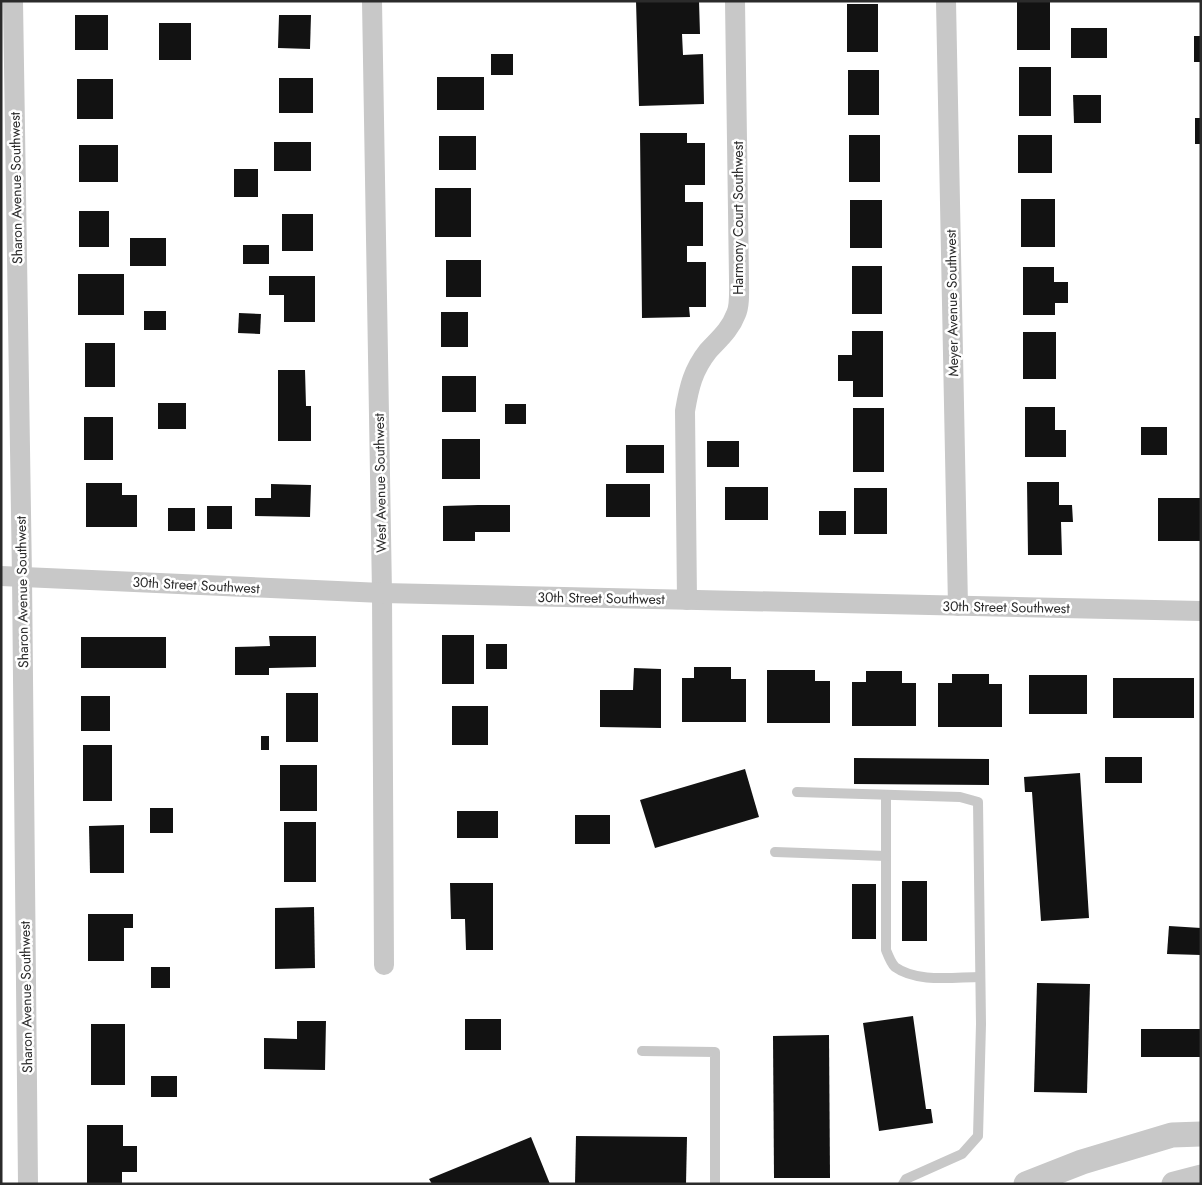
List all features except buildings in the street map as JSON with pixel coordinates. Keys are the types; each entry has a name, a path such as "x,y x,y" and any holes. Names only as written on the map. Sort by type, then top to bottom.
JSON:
{"street":[{"name":"Sharon Avenue Southwest","path":"13,1 22,577 28,1184"},
{"name":"West Avenue Southwest","path":"372,1 382,593 384,965"},
{"name":"Harmony Court Southwest","path":"687,600 685,411 689,387 695,371 708,352 728,330 737,313 740,280 735,1"},
{"name":"Meyer Avenue Southwest","path":"946,1 958,606"},
{"name":"30th Street Southwest","path":"1,576 382,593 1201,611"},
{"path":"1026,1184 1082,1162 1172,1135 1201,1134"},
{"path":"1174,1184 1201,1177"}],"lane":[{"path":"797,792 960,797 978,802 981,1024 978,1136 962,1154 906,1179 903,1184"},
{"path":"886,795 886,950 894,966 915,976 935,978 980,977"},
{"path":"776,852 886,856"},
{"path":"642,1051 715,1052 715,1184"}]}
